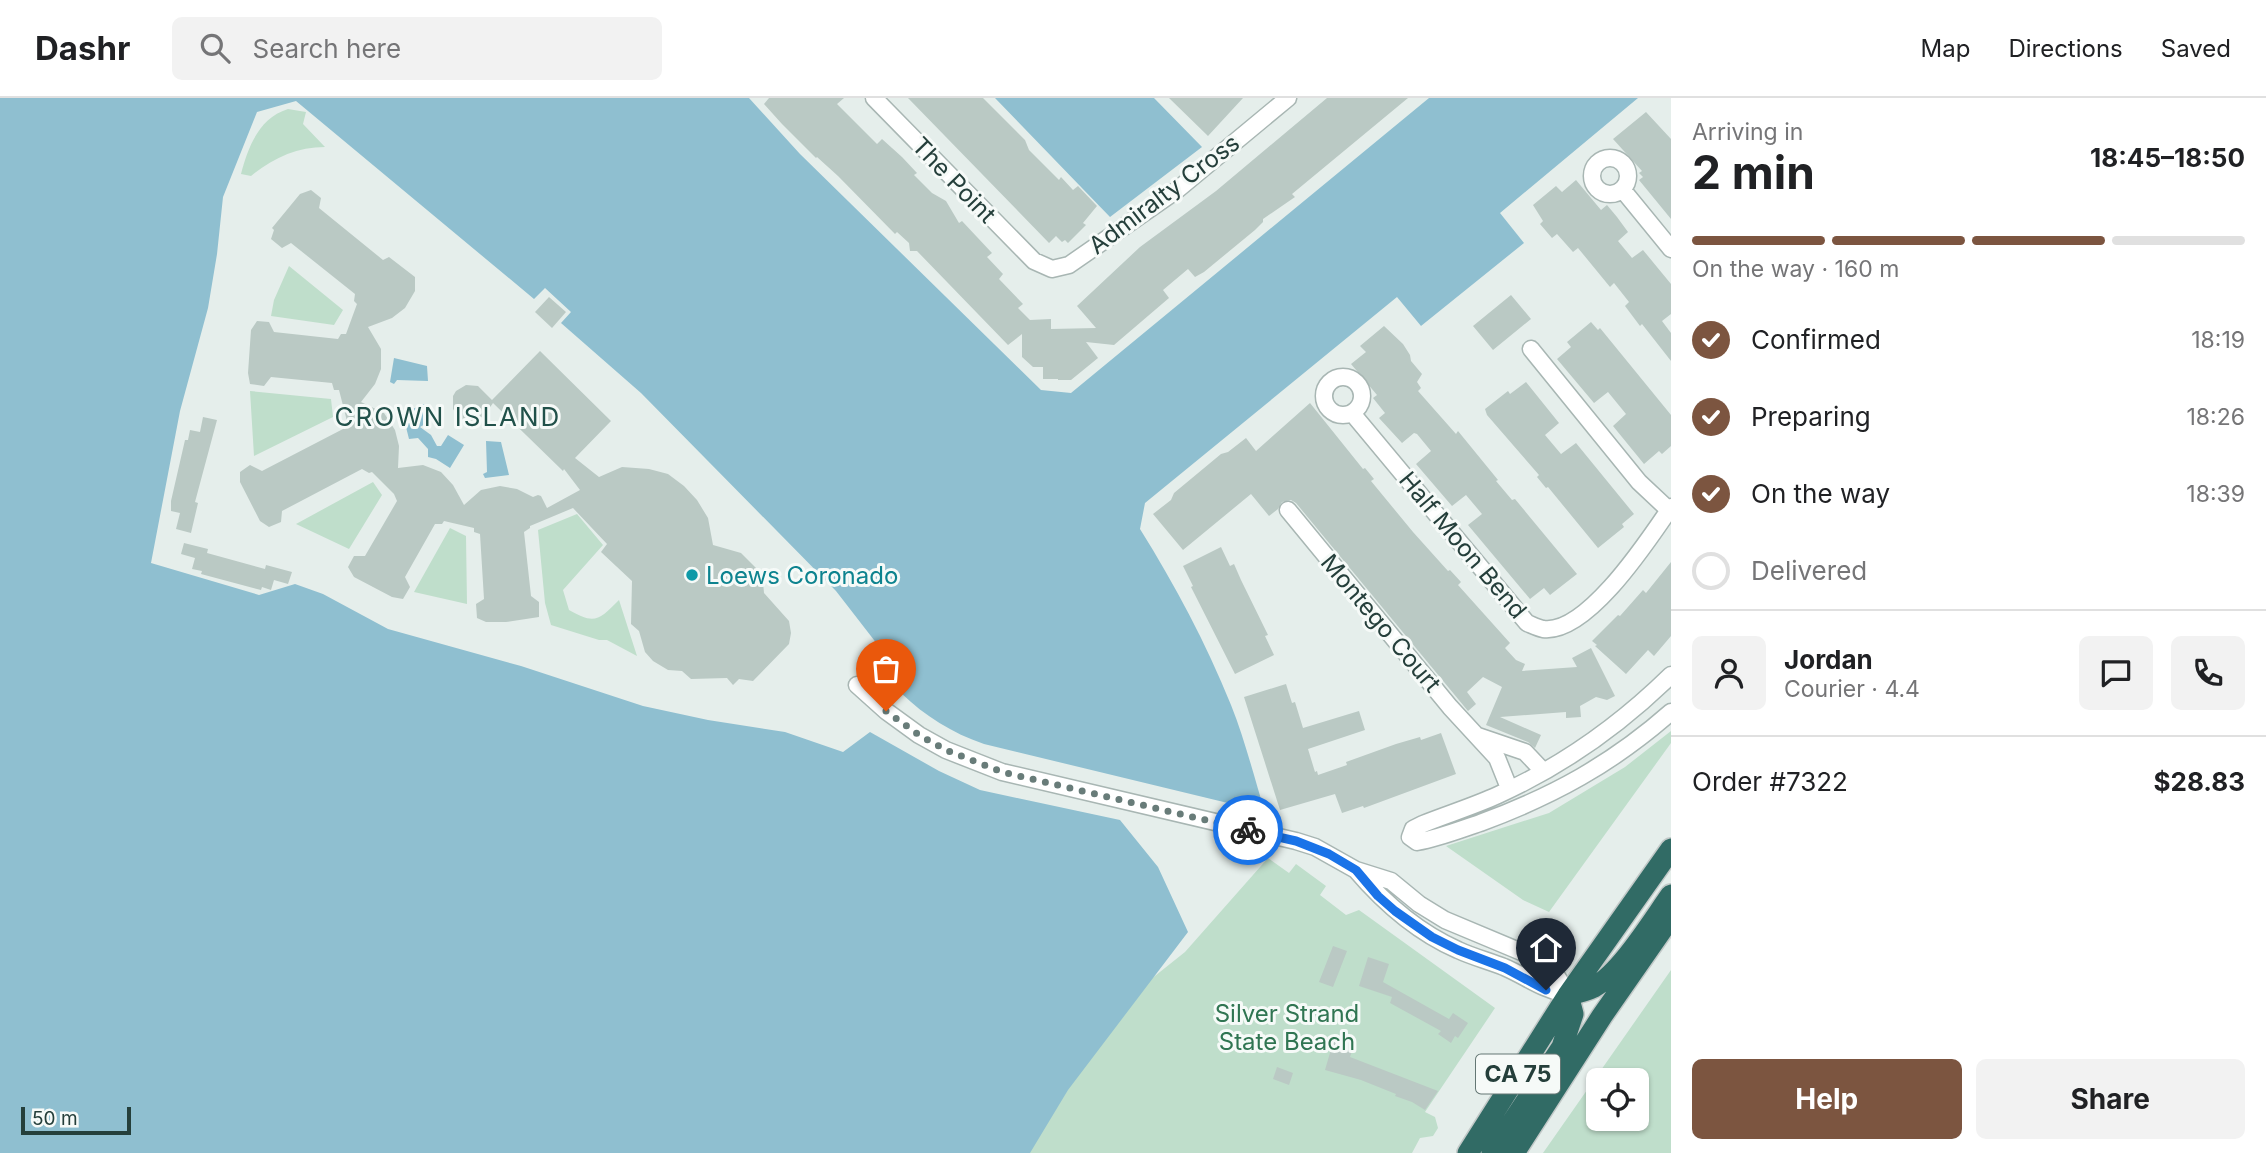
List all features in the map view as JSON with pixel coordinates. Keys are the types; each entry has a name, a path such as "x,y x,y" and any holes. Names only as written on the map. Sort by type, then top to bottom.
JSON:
{"highway":[{"name":"CA 75","path":"1468,1153 1568,995 1671,849"},
{"path":"1492,1153 1562,1048 1573,1014 1568,995 1597,986 1607,977 1625,958 1671,895"},
{"name":"CA 75","path":"1514,1153 1606,1009 1671,917"}],"street":[{"name":"The Point","path":"874,98 1034,261"},
{"name":"Admiralty Cross","path":"1034,261 1052,270 1069,265 1177,190 1280,100"},
{"path":"1622,189 1671,249"},
{"path":"1531,349 1639,482 1670,510"},
{"name":"Half Moon Bend","path":"1352,412 1527,623 1543,629 1556,628 1572,621 1591,606 1626,572 1670,510"},
{"name":"Montego Court","path":"1287,510 1445,701 1497,758 1509,788"},
{"path":"1671,674 1608,731 1501,794 1423,824 1413,829 1410,836 1417,842 1444,835 1512,811 1565,786 1603,766 1671,712"},
{"path":"857,685 919,735 946,750 1002,772 1296,841 1322,851 1356,870 1391,881 1419,904 1446,920 1524,953 1558,978 1568,995"},
{"name":"Montego Court","path":"1476,735 1525,752 1543,771"}],"green space":[{"path":"288,109 306,112 303,124 325,147 286,155 251,176 241,174 251,144 262,126 278,113"},
{"path":"289,266 343,310 334,325 271,316 274,300"},
{"path":"250,391 331,399 333,417 254,456"},
{"path":"373,482 382,495 349,549 296,524"},
{"path":"577,514 603,545 563,590 569,610 585,618 596,618 619,600 637,656 607,640 551,625 545,603 538,530"},
{"path":"450,528 466,536 467,604 414,592"},
{"path":"1671,731 1671,743 1549,912 1523,900 1446,846 1549,813 1625,767"},
{"name":"Silver Strand State Beach","path":"1268,858 1289,873 1296,864 1326,886 1320,895 1346,915 1359,910 1495,1008 1425,1112 1435,1117 1438,1128 1433,1136 1420,1138 1412,1153 1027,1153 1106,1015 1185,952"},
{"path":"1671,970 1671,1153 1543,1153 1586,1092 1586,1131 1649,1131 1649,1068 1602,1068"}],"water":[{"path":"0,98 749,98 800,154 1041,390 1071,393 1429,98 1638,98 1500,213 1524,243 1421,326 1397,297 1145,503 1140,529 1211,659 1241,732 1265,812 984,744 961,735 929,716 901,693 905,680 836,591 641,393 561,323 571,312 545,288 534,299 296,101 257,112 223,197 208,308 180,411 151,563 259,595 295,584 323,594 388,629 521,666 643,706 785,732 843,752 870,732 939,771 980,790 1120,820 1158,867 1188,932 1068,1090 1030,1153 0,1153"},
{"path":"995,98 1154,98 1202,147 1110,217"},
{"path":"394,358 427,366 428,381 397,380 394,384 390,382"},
{"path":"424,404 432,420 420,427 431,435 437,446 441,446 448,435 464,445 450,468 428,457 428,449 418,438 409,439 399,415"},
{"path":"486,441 501,442 509,475 485,478 483,474 487,472"}],"building":[{"path":"769,98 844,98 837,104 877,144 882,139 902,157 917,173 914,175 932,193 946,201 959,223 962,221 992,253 987,257 1003,274 999,279 1023,304 1018,308 1030,320 1051,319 1051,329 1096,328 1077,306 1140,247 1216,191 1327,98 1408,98 1292,194 1295,197 1263,219 1255,230 1204,272 1195,277 1188,269 1163,290 1169,298 1114,345 1086,342 1098,358 1071,380 1058,380 1043,379 1043,367 1033,367 1022,357 1022,334 1008,345 917,251 910,251 909,243 897,232 895,234 782,124 764,104"},
{"path":"908,98 983,98 1025,140 1029,150 1059,180 1061,177 1073,190 1078,186 1097,206 1083,223 1086,225 1068,243 1065,240 1062,242 1056,236 1049,243"},
{"path":"1169,98 1243,98 1208,136"},
{"path":"1646,112 1671,139 1671,219 1639,180 1643,177 1639,173 1642,171 1613,139"},
{"path":"1576,180 1601,210 1607,205 1628,232 1618,241 1632,258 1643,250 1671,284 1671,314 1662,321 1671,333 1671,361 1625,306 1629,302 1614,283 1610,287 1578,248 1573,252 1557,234 1552,238 1540,224 1543,221 1533,205 1556,186 1562,192"},
{"path":"311,190 321,198 319,208 383,260 389,257 415,277 415,291 405,308 392,318 368,327 381,349 381,369 375,384 361,402 384,413 395,430 399,446 398,468 423,465 441,472 453,485 464,505 481,490 500,486 517,489 533,497 541,496 547,508 580,490 564,469 563,471 493,403 484,416 472,421 460,419 453,409 453,396 466,385 478,386 492,400 540,351 611,421 575,458 599,477 622,467 668,474 697,500 708,518 713,545 741,553 757,569 763,582 764,593 789,621 791,633 789,644 753,681 739,679 733,685 727,678 691,679 682,671 668,670 653,661 645,652 639,631 631,624 632,581 601,552 607,544 573,508 530,526 524,532 531,596 539,602 539,617 506,622 486,622 477,618 476,604 484,599 480,534 474,532 474,528 444,521 442,524 435,524 405,577 410,587 403,599 392,597 354,577 348,567 354,556 365,556 397,501 394,494 372,472 362,469 282,511 281,522 269,527 260,521 240,482 240,472 250,465 262,471 343,429 343,423 347,421 339,390 334,390 332,383 271,377 264,386 250,384 248,373 251,330 257,321 269,322 274,332 338,339 341,334 346,334 357,304 354,301 355,294 291,243 282,248 271,239 274,230 272,228 300,194"},
{"path":"1511,295 1531,319 1493,350 1473,326"},
{"path":"549,297 566,312 552,328 535,312"},
{"path":"1591,322 1598,330 1600,328 1671,415 1671,446 1662,454 1659,451 1644,464 1613,426 1626,414 1608,392 1594,403 1557,359 1571,347 1567,342"},
{"path":"1384,326 1403,344 1411,361 1422,374 1417,382 1421,388 1418,391 1456,434 1458,431 1498,480 1496,481 1512,500 1515,499 1577,574 1550,595 1544,588 1530,599 1468,525 1482,514 1466,495 1452,506 1416,464 1431,451 1417,434 1414,433 1402,443 1379,418 1385,413 1373,398 1377,395 1351,364 1366,352 1360,346"},
{"path":"1526,382 1559,423 1545,435 1561,454 1576,443 1634,514 1622,524 1624,527 1598,548 1487,415 1485,409 1508,391 1510,394"},
{"path":"1310,403 1374,479 1371,481 1413,532 1461,582 1458,585 1510,643 1505,648 1516,660 1525,664 1522,671 1577,667 1572,658 1591,648 1615,696 1607,700 1596,697 1580,706 1581,717 1566,718 1566,712 1500,717 1541,735 1535,748 1528,742 1486,725 1502,687 1483,677 1467,692 1476,704 1468,711 1291,500 1282,502 1269,516 1251,494 1183,550 1153,514 1221,454 1246,438 1256,451"},
{"path":"203,417 217,420 195,502 198,503 191,533 176,529 180,513 171,511 171,501 185,440 188,440 190,430 200,432"},
{"path":"184,543 208,549 207,553 265,569 266,565 292,572 288,584 274,580 271,590 262,587 261,590 201,574 202,571 192,569 195,558 181,554"},
{"path":"1221,547 1230,566 1234,564 1268,635 1265,636 1274,655 1235,674 1183,566"},
{"path":"1671,562 1671,636 1654,656 1648,650 1626,674 1592,641 1620,616 1643,590 1646,593"},
{"path":"1286,684 1303,728 1359,711 1365,730 1308,749 1318,775 1396,744 1441,733 1456,774 1364,808 1363,806 1342,813 1335,794 1280,810 1244,697"},
{"path":"1333,946 1347,951 1333,987 1319,982"},
{"path":"1368,957 1389,964 1383,982 1449,1019 1453,1013 1468,1023 1458,1038 1455,1036 1451,1043 1438,1034 1441,1031 1390,1003 1392,997 1359,986"},
{"path":"1334,1039 1354,1045 1350,1057 1438,1091 1425,1110 1395,1096 1396,1094 1361,1080 1325,1070"},
{"path":"1277,1067 1293,1073 1289,1085 1273,1079"}],"way so far":[{"path":"886,711 919,735 946,750 1002,772 1248,830"}],"place":[{"name":"Loews Coronado","path":"692,575"}],"district":[{"name":"CROWN ISLAND","path":"448,416"}],"route":[{"path":"1248,830 1296,841 1329,854 1356,870 1395,911 1432,937 1505,968 1546,990"}]}
